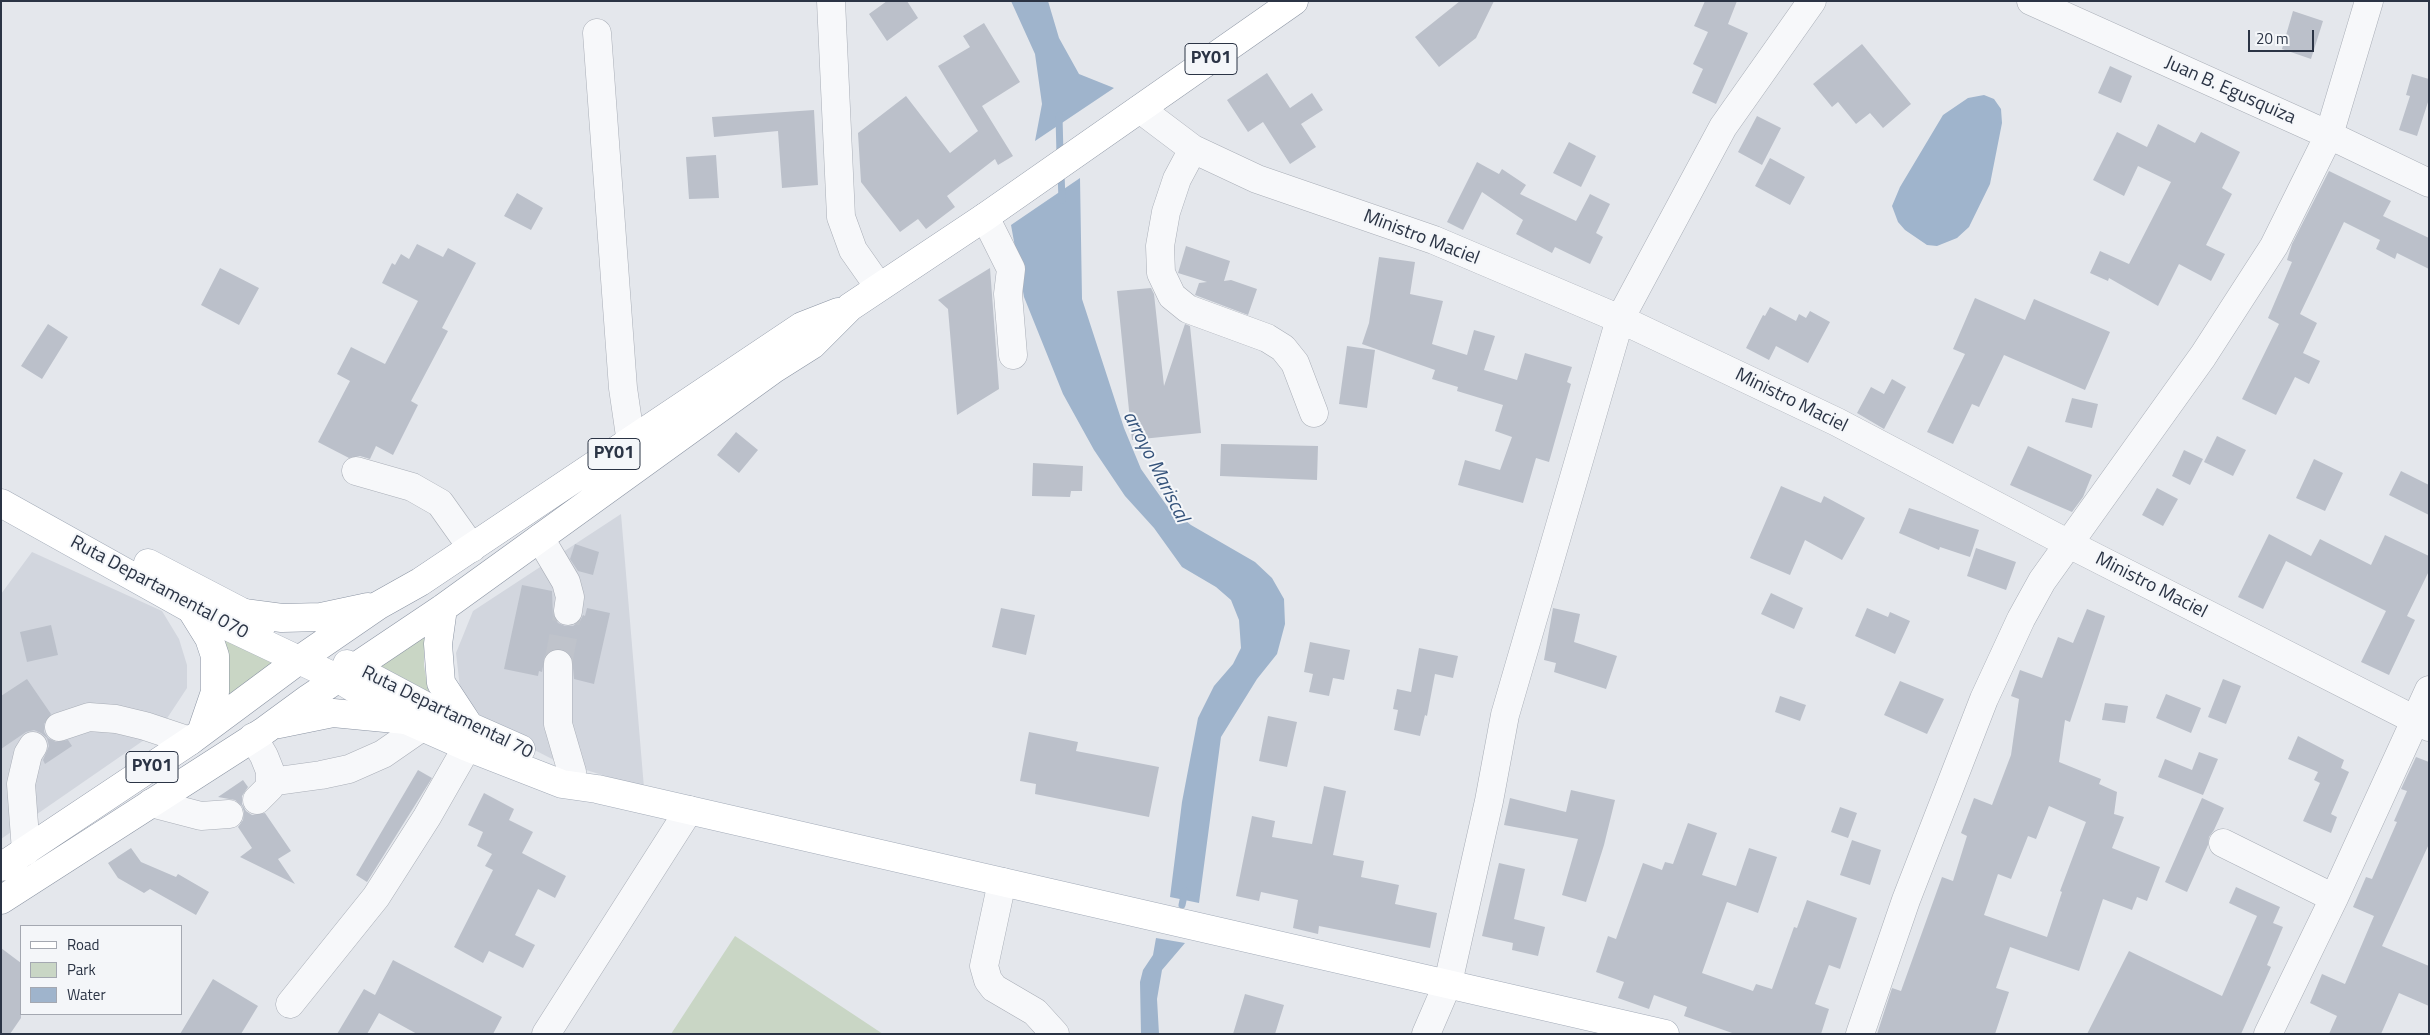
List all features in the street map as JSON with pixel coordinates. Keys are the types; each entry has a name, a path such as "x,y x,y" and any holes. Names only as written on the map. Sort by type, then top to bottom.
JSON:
{"main road":[{"name":"PY01","path":"1,900 258,734 442,608 774,369 812,345 850,307 985,217 1031,183 1294,1"},
{"name":"PY01","path":"1,867 196,737 307,654 379,605 420,582 472,548 802,326 850,307"},
{"name":"Ruta Departamental 070","path":"11,508 191,609 307,654"},
{"name":"Ruta Departamental 70","path":"11,508 49,514 75,525 244,613 307,654 346,674 435,711 468,737 562,784 597,789"},
{"path":"244,613 282,618 321,617 379,605"},
{"path":"442,608 438,644 442,683 468,737"},
{"path":"191,609 209,638 215,656 215,692 196,737"},
{"name":"Ruta Departamental 70","path":"346,674 414,724 468,737 572,772 597,789"},
{"path":"258,734 285,722 333,713 414,724"},
{"path":"597,789 1448,982 1665,1034"}],"street":[{"path":"831,1 841,217 853,250 879,287"},
{"path":"1426,1034 1448,982 1489,801 1505,715 1620,319 1723,127 1812,1"},
{"name":"Juan B. Egusquiza","path":"2030,1 2329,135 2429,183"},
{"path":"1860,1034 1906,900 1984,699 2030,604 2042,581 2204,356 2274,246 2329,135 2369,1"},
{"path":"597,33 623,388 630,443"},
{"name":"Ministro Maciel","path":"1134,113 1193,149 1258,179 1434,240 1620,319 1837,422 2069,544 2421,723"},
{"path":"1193,149 1177,179 1166,212 1160,246 1161,272 1172,296 1188,309 1267,338 1283,348 1295,363 1314,413"},
{"path":"985,217 1011,269 1008,294 1013,355"},
{"path":"356,471 412,487 440,504 472,548"},
{"path":"540,538 566,582 570,597 568,612"},
{"path":"558,664 558,724 572,772"},
{"path":"2268,1034 2421,723 2429,690"},
{"path":"59,728 89,717 116,719 196,737"},
{"path":"258,734 270,771 264,791 349,769 383,754 414,724"},
{"path":"290,1004 376,897 427,817 468,737"},
{"path":"26,851 21,784 28,754 33,746"},
{"path":"151,803 201,816 229,814"},
{"path":"546,1034 689,810"},
{"path":"2223,843 2334,898"},
{"path":"1002,882 984,966 988,980 994,988 1034,1012 1054,1034"}],"shaded area":[{"path":"621,514 644,788 554,760 515,740 480,715 460,688 456,653 473,611"},
{"path":"32,552 162,611 179,639 187,665 187,688 160,729 1,839 1,594"}],"green space":[{"path":"214,630 279,664 217,708"},
{"path":"429,630 424,648 424,666 428,689 433,699 371,668"},
{"path":"735,936 883,1034 671,1034"}],"water":[{"path":"1011,1 1048,1 1059,38 1079,74 1114,88 1035,141 1042,104 1035,54"},
{"path":"1984,95 1994,99 2001,109 2002,123 1990,184 1969,227 1957,238 1937,246 1927,245 1905,230 1898,222 1892,206 1900,187 1943,115 1968,98"},
{"path":"1080,178 1082,299 1124,428 1141,469 1167,506 1191,525 1255,562 1272,578 1284,599 1285,624 1277,654 1257,679 1221,737 1199,903 1170,897 1182,802 1198,718 1214,686 1233,664 1241,648 1239,620 1231,600 1216,587 1182,567 1154,528 1125,496 1094,450 1063,394 1024,297 1011,225"},
{"path":"1156,938 1185,943 1162,970 1157,999 1159,1034 1141,1034 1140,982 1143,970 1153,955"}],"building":[{"path":"887,1 907,1 918,18 887,41 869,14"},
{"path":"1460,1 1494,1 1476,38 1439,67 1415,37"},
{"path":"1705,1 1737,1 1728,24 1748,33 1716,104 1692,93 1703,69 1693,64 1708,32 1694,26"},
{"path":"2293,11 2323,21 2311,59 2282,49"},
{"path":"984,23 1020,82 982,106 1013,156 998,165 995,159 947,196 955,207 926,229 918,219 900,232 861,182 858,133 906,96 950,153 978,131 938,66 970,47 963,36"},
{"path":"1862,44 1911,104 1883,128 1870,113 1856,124 1838,102 1832,107 1813,84"},
{"path":"2110,66 2132,76 2121,103 2098,93"},
{"path":"1267,73 1290,108 1312,93 1323,110 1301,124 1316,147 1290,164 1263,122 1248,132 1227,100"},
{"path":"2412,74 2429,79 2429,99 2417,136 2399,130 2410,96 2406,95"},
{"path":"814,110 818,185 782,188 778,131 714,137 712,117"},
{"path":"1757,116 1781,128 1762,165 1738,152"},
{"path":"2158,124 2195,143 2201,132 2240,152 2222,188 2232,194 2206,245 2225,254 2211,281 2179,264 2158,306 2109,278 2108,281 2090,273 2100,251 2129,264 2171,182 2138,166 2124,196 2093,180 2117,132 2147,147"},
{"path":"1569,142 1596,156 1581,187 1553,173"},
{"path":"716,155 719,198 689,199 686,157"},
{"path":"1770,158 1805,177 1790,205 1755,186"},
{"path":"1477,162 1499,174 1502,169 1526,185 1520,194 1576,221 1590,194 1610,204 1596,233 1603,237 1590,264 1555,247 1552,253 1516,234 1523,220 1482,192 1463,230 1447,222"},
{"path":"2329,171 2391,201 2383,216 2429,238 2429,269 2397,253 2395,259 2376,249 2380,240 2344,222 2300,314 2317,323 2303,353 2320,361 2309,384 2295,377 2276,415 2242,399 2279,324 2268,318 2292,262 2287,260 2292,244"},
{"path":"517,193 543,208 531,230 504,216"},
{"path":"417,244 443,257 448,248 476,263 442,328 448,331 411,401 418,405 393,455 376,446 370,459 360,456 349,458 318,442 350,381 337,374 351,347 385,364 418,301 382,283 392,263 395,265 401,254 409,259"},
{"path":"1186,246 1230,261 1224,281 1231,280 1257,289 1248,315 1195,295 1199,283 1207,282 1178,273"},
{"path":"1379,257 1415,262 1410,294 1443,301 1432,344 1467,355 1474,330 1495,336 1484,370 1517,380 1525,353 1572,367 1567,382 1571,384 1549,462 1536,458 1523,503 1458,485 1465,460 1500,470 1512,437 1495,431 1503,405 1457,391 1458,387 1432,379 1435,370 1362,344 1369,323"},
{"path":"220,268 259,288 239,325 201,305"},
{"path":"990,268 999,389 957,415 948,309 938,300"},
{"path":"1151,288 1154,294 1164,386 1185,324 1190,326 1201,433 1132,440 1117,291"},
{"path":"1975,298 2025,320 2034,299 2110,332 2085,390 2004,355 1979,407 1972,404 1953,444 1927,432 1965,354 1953,349"},
{"path":"1770,307 1796,321 1799,314 1806,318 1810,311 1830,322 1808,363 1776,346 1769,360 1746,348 1763,315 1765,316"},
{"path":"48,324 68,337 42,379 21,366"},
{"path":"1347,346 1375,350 1367,408 1339,404"},
{"path":"1892,379 1906,387 1884,429 1857,413 1871,387 1884,394"},
{"path":"2072,398 2098,404 2092,428 2065,422"},
{"path":"736,432 758,450 739,473 717,455"},
{"path":"2217,436 2246,450 2233,476 2204,462"},
{"path":"1221,444 1318,446 1317,480 1220,476"},
{"path":"2028,446 2092,475 2083,497 2072,512 2010,485"},
{"path":"2184,450 2203,459 2190,485 2172,476"},
{"path":"2314,459 2343,473 2325,511 2296,498"},
{"path":"1033,463 1083,466 1082,491 1071,491 1070,497 1032,496"},
{"path":"2401,471 2429,485 2429,515 2389,495"},
{"path":"1781,486 1821,503 1824,496 1865,518 1842,560 1805,540 1790,575 1750,558"},
{"path":"2157,488 2178,499 2163,526 2142,515"},
{"path":"1909,508 1979,530 1970,557 1940,547 1939,550 1899,533"},
{"path":"2269,534 2311,556 2320,539 2371,565 2385,535 2429,556 2429,571 2407,616 2415,620 2389,675 2361,662 2386,611 2286,561 2263,609 2238,597"},
{"path":"575,544 599,552 593,575 578,571 570,559"},
{"path":"1976,548 2016,562 2006,590 1967,576"},
{"path":"522,585 552,591 553,616 558,623 565,626 573,626 580,621 583,615 585,616 587,608 610,613 594,684 574,679 572,657 566,651 558,648 551,650 545,656 542,672 539,671 538,676 504,669"},
{"path":"1771,593 1803,608 1794,629 1761,614"},
{"path":"1001,608 1035,615 1026,655 992,647"},
{"path":"1553,608 1580,614 1574,642 1617,656 1606,689 1554,672 1556,663 1544,660"},
{"path":"1867,608 1888,617 1890,612 1910,621 1895,654 1855,636"},
{"path":"2087,609 2105,616 2070,722 2065,720 2059,762 2101,779 2099,784 2117,792 2114,814 2124,817 2112,848 2160,867 2147,901 2137,897 2132,910 2103,899 2079,971 2010,947 1996,988 2009,992 1995,1034 1877,1034 1892,988 1901,991 1942,877 1953,881 1967,836 1961,833 1974,798 1992,805 2011,755 2019,699 2011,696 2020,670 2042,678 2058,637 2073,643","holes":["2049,806 2086,822 2060,891 2062,892 2047,937 1984,915 1998,874 2011,879 2028,836 2036,839"]},
{"path":"51,625 58,655 27,662 20,632"},
{"path":"1310,642 1350,650 1344,680 1333,678 1329,696 1309,692 1313,674 1304,672"},
{"path":"1419,648 1458,656 1453,678 1435,674 1427,716 1425,715 1420,736 1394,730 1398,710 1393,709 1397,689 1411,692"},
{"path":"27,679 51,714 44,724 44,732 48,738 56,742 68,740 72,746 45,764 43,760 49,746 47,738 34,730 26,732 1,749 1,696"},
{"path":"2223,679 2241,686 2226,724 2208,717"},
{"path":"1900,681 1944,699 1927,734 1884,715"},
{"path":"2166,694 2201,708 2191,733 2156,718"},
{"path":"1780,696 1806,705 1800,721 1775,712"},
{"path":"2105,703 2128,706 2125,723 2102,720"},
{"path":"1268,716 1297,722 1287,767 1259,761"},
{"path":"1029,732 1078,742 1076,751 1159,767 1149,817 1035,794 1036,784 1020,781"},
{"path":"2298,736 2344,760 2341,768 2349,772 2331,814 2337,817 2331,833 2303,821 2320,783 2314,780 2318,772 2288,759"},
{"path":"2199,752 2218,759 2203,795 2158,777 2165,759 2192,770"},
{"path":"2416,757 2429,762 2429,844 2382,946 2429,966 2429,1006 2399,993 2381,1034 2329,1034 2337,1016 2310,1003 2322,974 2345,984 2374,916 2353,907 2366,877 2372,879 2397,822 2394,821 2407,791 2401,789"},
{"path":"418,770 432,778 367,882 356,875"},
{"path":"243,780 248,787 242,796 242,804 246,811 252,815 265,813 291,851 278,859 295,884 240,857 252,848 238,827 243,820 244,812 242,806 235,800 218,797"},
{"path":"1324,786 1346,791 1333,855 1364,861 1361,877 1399,885 1395,904 1437,913 1430,948 1319,926 1318,934 1293,928 1298,900 1261,892 1259,901 1236,896 1252,816 1275,821 1272,837 1312,844"},
{"path":"1571,790 1615,800 1604,845 1586,902 1562,895 1578,839 1504,825 1510,798 1566,812"},
{"path":"484,793 514,809 509,820 533,832 522,853 566,876 555,898 538,889 515,935 535,945 523,968 489,951 483,963 454,947 493,870 485,866 492,854 477,846 483,832 468,825"},
{"path":"2202,798 2224,808 2209,837 2208,845 2187,892 2165,882"},
{"path":"1840,807 1857,813 1848,838 1831,832"},
{"path":"1688,823 1717,833 1702,875 1736,886 1749,848 1777,857 1758,913 1727,902 1702,973 1753,991 1756,984 1772,989 1794,927 1797,928 1807,900 1857,918 1840,969 1829,965 1815,1004 1829,1009 1821,1034 1735,1034 1684,1016 1687,1007 1654,995 1649,1009 1618,998 1624,982 1596,972 1608,936 1616,939 1643,863 1662,870 1665,862 1673,864"},
{"path":"1852,840 1881,850 1870,885 1840,875"},
{"path":"131,848 141,862 176,877 178,874 209,892 196,915 150,889 144,893 118,878 108,863"},
{"path":"1499,863 1525,869 1514,919 1545,927 1538,956 1512,950 1513,943 1482,936"},
{"path":"2236,887 2280,907 2273,923 2283,927 2267,965 2271,967 2241,1034 2087,1034 2129,951 2222,996 2257,916 2229,903"},
{"path":"1,948 20,962 21,1018 10,1034 1,1034"},
{"path":"393,960 502,1017 493,1034 417,1034 379,1013 367,1034 337,1034 364,989 375,995"},
{"path":"213,979 258,1006 241,1034 180,1034"},
{"path":"1245,994 1284,1005 1275,1034 1233,1034"}],"waterway":[{"name":"arroyo Mariscal","path":"1059,116 1060,155"},
{"name":"arroyo Mariscal","path":"1061,173 1062,200"},
{"name":"arroyo Mariscal","path":"1182,905 1185,891"}],"tunnel":[{"path":"558,664 568,611"}]}
